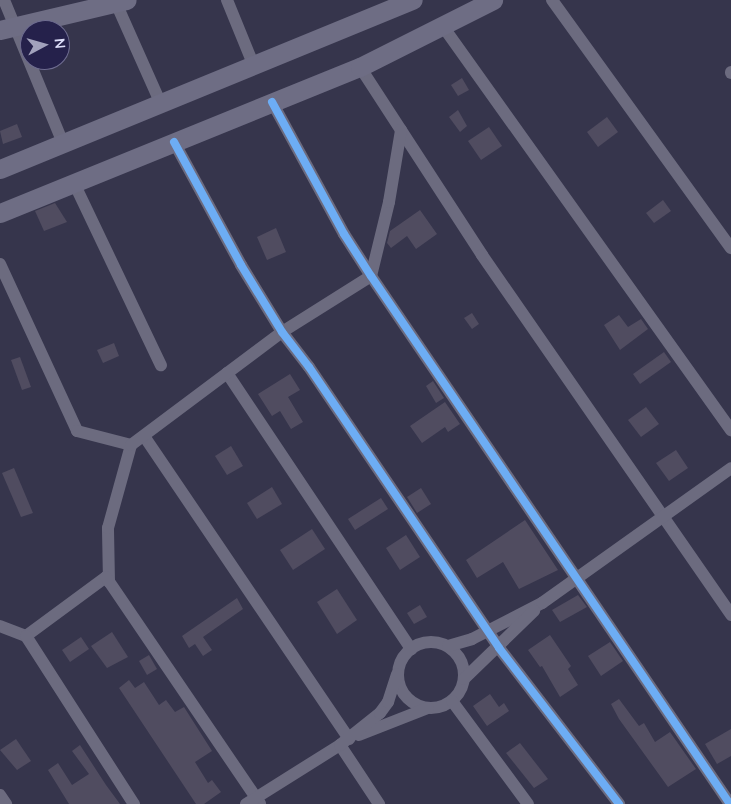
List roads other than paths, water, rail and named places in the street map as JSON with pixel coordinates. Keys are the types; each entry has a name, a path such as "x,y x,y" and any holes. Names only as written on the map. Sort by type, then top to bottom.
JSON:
{"main road":[{"path":"0,169 413,0"},
{"path":"0,213 360,67 492,0"},
{"path":"7,29 122,1"}],"street":[{"path":"4,0 7,29 63,144"},
{"path":"227,0 254,66"},
{"path":"552,0 731,248"},
{"path":"122,1 161,104"},
{"path":"442,25 731,430"},
{"path":"360,67 482,255 731,616"},
{"path":"272,102 344,234 371,276 730,804"},
{"path":"109,582 108,528 131,445 282,332 371,276 389,202 401,130"},
{"path":"174,142 241,265 282,332 309,366 499,648 619,804"},
{"path":"74,183 161,365"},
{"path":"0,264 77,431 131,445"},
{"path":"227,373 411,648"},
{"path":"144,436 345,742 379,804"},
{"path":"345,742 428,708 440,707 452,701 464,679 499,648 542,603 731,468"},
{"path":"26,636 106,577 254,802 345,742 380,713 388,702 402,659 411,648 429,642 448,646 458,654 464,666 464,679"},
{"path":"448,646 488,630 542,603"},
{"path":"0,626 26,636 134,804"},
{"path":"398,671 399,684 405,696 415,704 428,708"},
{"path":"452,701 528,804"},
{"path":"0,795 6,804"}]}
